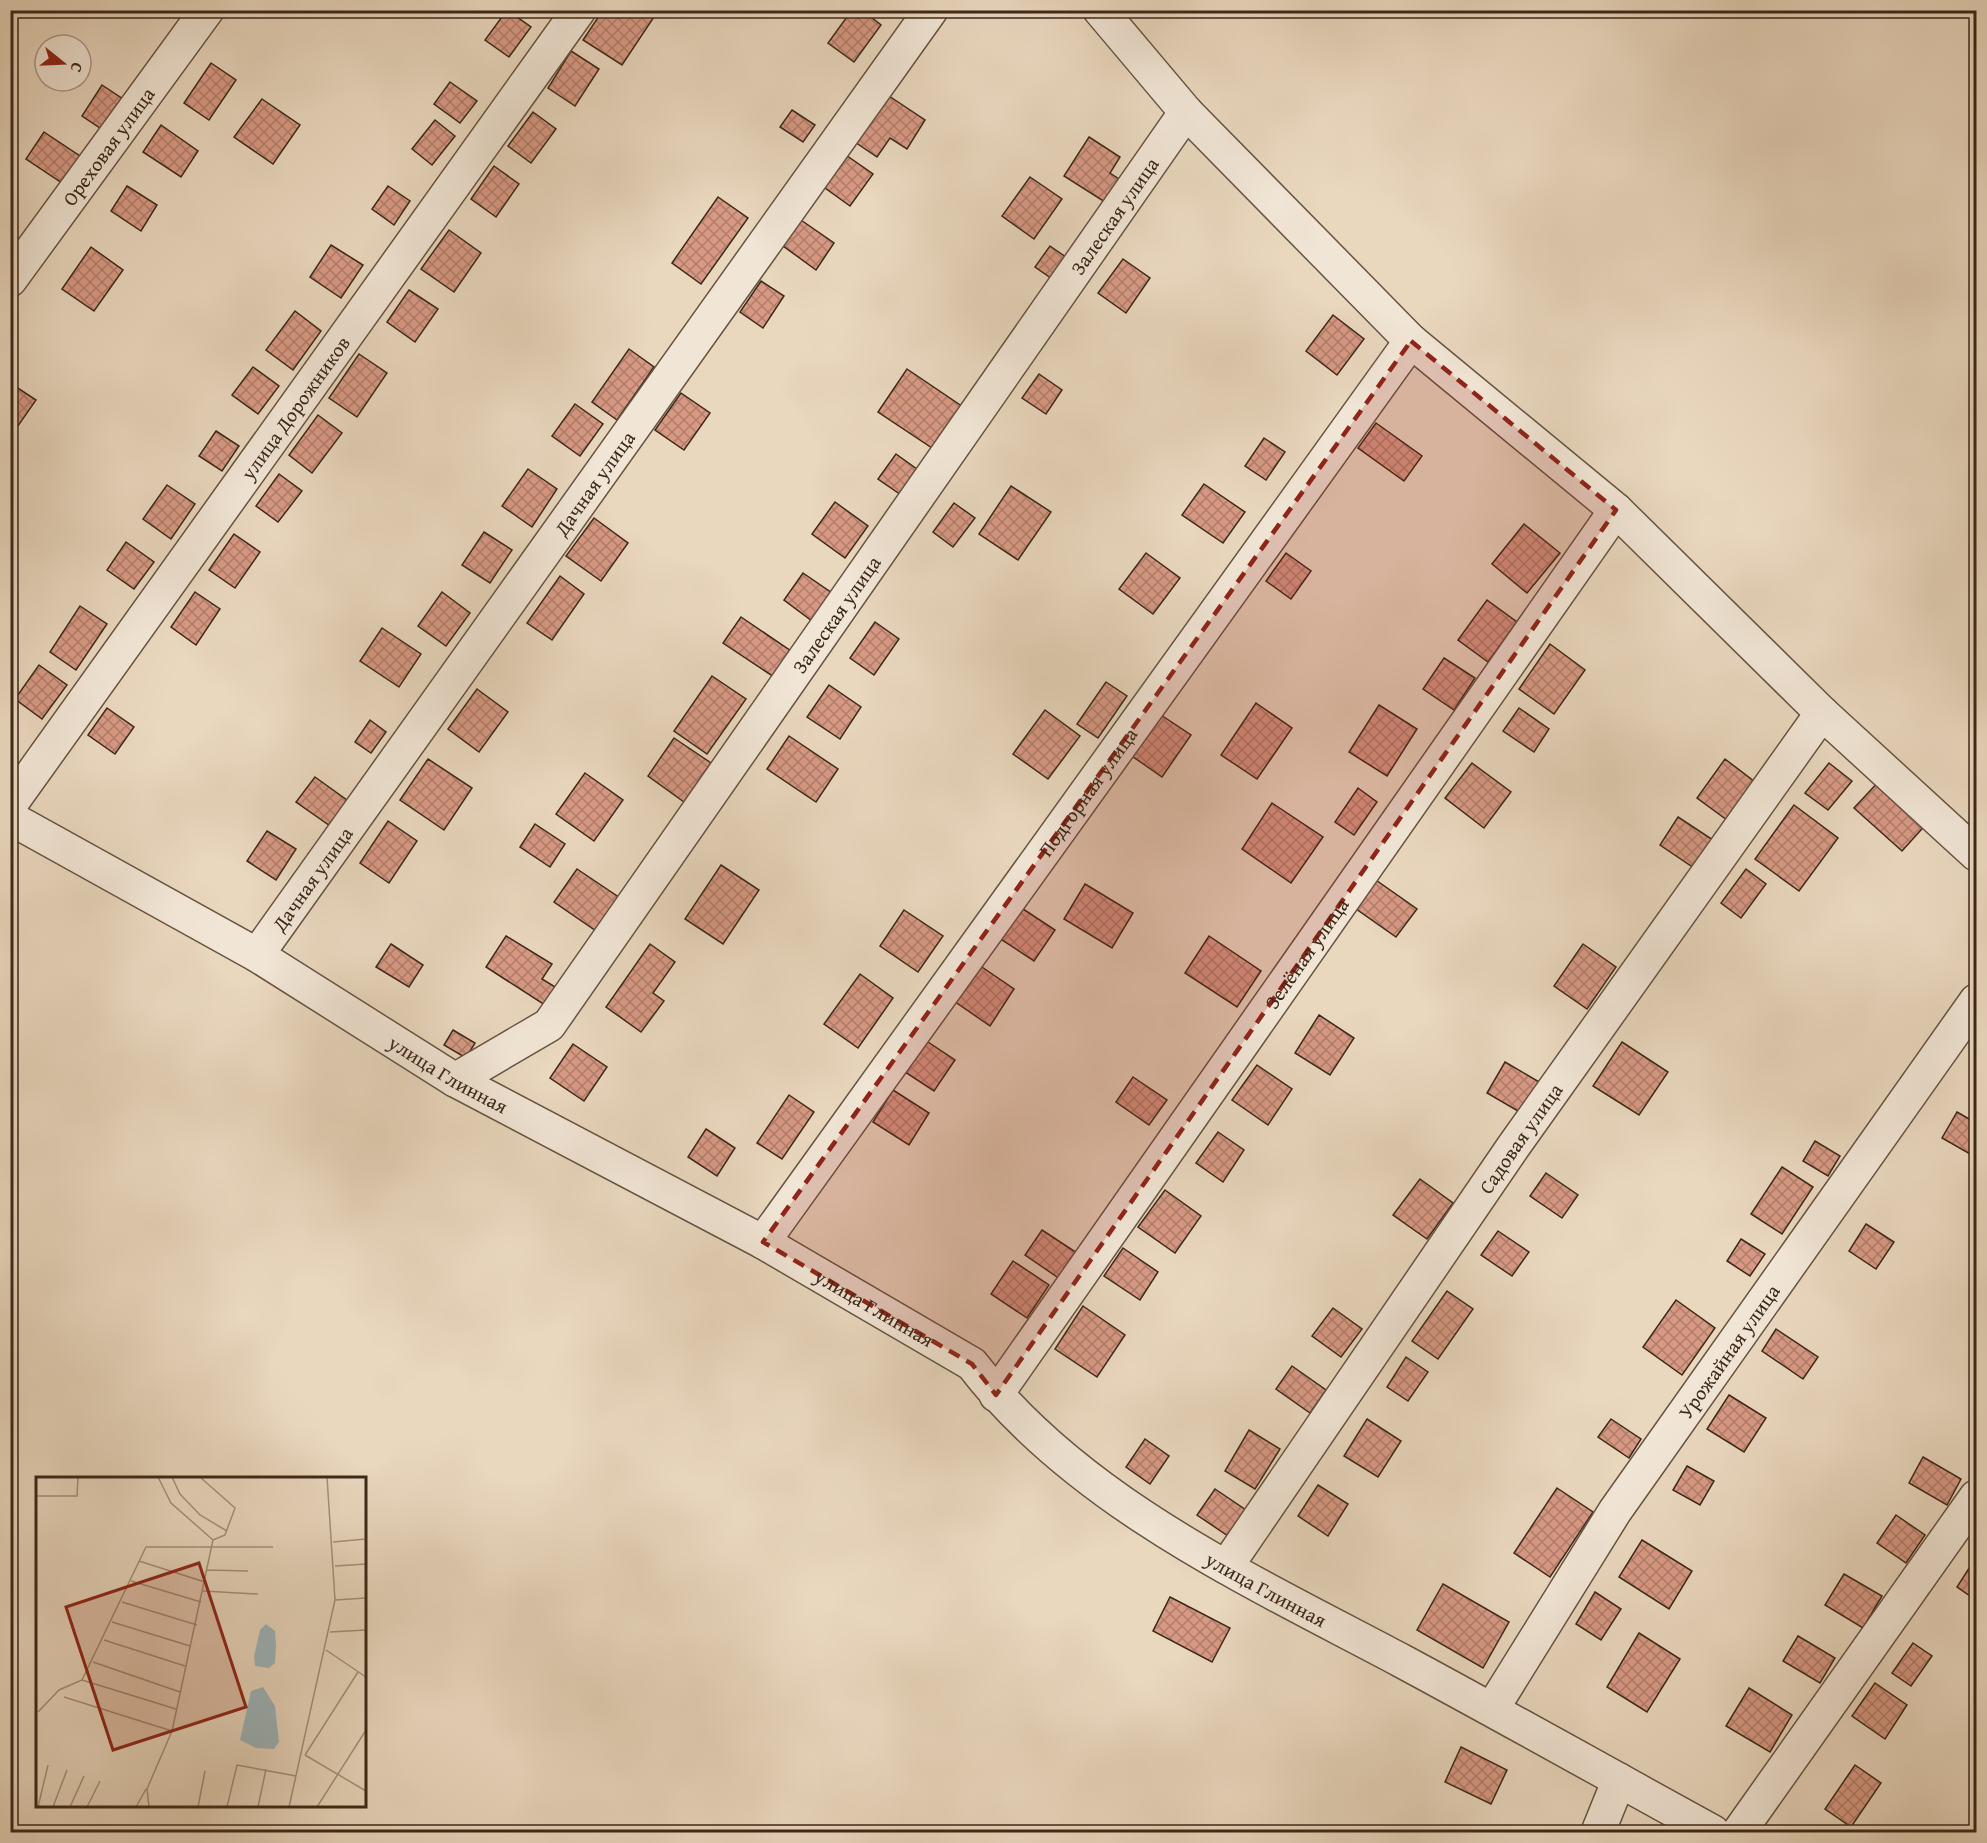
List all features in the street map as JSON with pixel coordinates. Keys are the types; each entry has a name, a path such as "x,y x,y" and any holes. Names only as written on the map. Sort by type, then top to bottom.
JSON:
{"street":[{"name":"Ореховая улица","path":"10,280 207,10"},
{"name":"улица Дорожников","path":"10,806 579,10"},
{"name":"Дачная улица","path":"257,956 931,10"},
{"path":"1100,10 1186,112 1411,341 1616,510 1822,713 1977,854"},
{"name":"Залеская улица","path":"455,1080 549,1025 1186,112"},
{"name":"Подгорная улица","path":"763,1242 1411,341"},
{"name":"Зелёная улица","path":"996,1395 1616,510"},
{"name":"Садовая улица","path":"1226,1567 1513,1147 1822,713"},
{"name":"улица Глинная","path":"10,818 257,956 455,1080 763,1242 972,1364 996,1395 1089,1480 1226,1567 1492,1709 1713,1833"},
{"name":"Урожайная улица","path":"1492,1709 1622,1501 1977,1000"},
{"path":"1739,1833 1977,1497"},
{"path":"1598,1833 1619,1780"}],"highlighted area":[{"path":"1411,341 1616,510 996,1395 972,1364 763,1242"}],"building":[{"path":"507,10 531,27 509,57 485,40"},
{"path":"603,10 645,10 654,17 622,65 583,40"},
{"path":"852,10 862,10 881,25 854,62 828,43"},
{"path":"571,51 599,69 575,106 548,88"},
{"path":"211,63 236,80 209,120 184,103"},
{"path":"450,82 477,101 460,123 434,104"},
{"path":"102,85 126,101 106,132 82,116"},
{"path":"886,94 925,120 907,149 890,138 877,157 855,142"},
{"path":"262,99 300,125 273,164 234,137"},
{"path":"792,110 815,125 803,142 780,127"},
{"path":"533,112 556,129 531,163 508,146"},
{"path":"435,120 455,136 432,165 412,149"},
{"path":"161,125 198,151 181,177 143,152"},
{"path":"44,132 86,160 68,187 26,159"},
{"path":"1089,137 1120,157 1110,173 1122,181 1108,204 1064,176"},
{"path":"843,153 873,174 850,206 821,185"},
{"path":"494,166 519,184 496,217 471,199"},
{"path":"1030,177 1062,199 1034,239 1002,216"},
{"path":"127,186 157,205 141,231 111,211"},
{"path":"388,186 410,201 394,225 372,209"},
{"path":"718,197 748,218 701,284 672,263"},
{"path":"798,218 834,243 816,270 779,243"},
{"path":"449,230 481,253 454,292 421,269"},
{"path":"331,245 363,265 341,298 310,277"},
{"path":"1050,246 1076,264 1061,285 1035,267"},
{"path":"91,247 123,270 94,311 62,289"},
{"path":"1123,259 1150,278 1126,313 1098,293"},
{"path":"761,281 784,296 763,328 740,312"},
{"path":"409,290 438,309 415,342 387,322"},
{"path":"295,311 321,331 293,370 266,350"},
{"path":"1333,315 1364,339 1337,375 1306,351"},
{"path":"629,349 654,367 617,420 592,402"},
{"path":"359,354 387,373 357,417 329,398"},
{"path":"253,367 279,386 258,414 232,395"},
{"path":"907,369 966,409 938,452 878,412"},
{"path":"1039,374 1062,390 1046,414 1022,398"},
{"path":"10,383 36,400 13,433 10,431"},
{"path":"681,393 710,413 684,450 655,430"},
{"path":"575,404 603,424 580,456 552,436"},
{"path":"318,415 342,433 312,473 289,455"},
{"path":"1376,423 1422,456 1404,481 1358,448"},
{"path":"216,431 239,446 222,471 199,456"},
{"path":"1264,438 1285,452 1266,480 1245,466"},
{"path":"896,454 921,472 904,497 878,479"},
{"path":"528,469 557,489 532,527 502,506"},
{"path":"279,474 302,491 278,522 256,506"},
{"path":"1204,484 1245,512 1223,543 1182,515"},
{"path":"167,485 195,504 171,539 143,519"},
{"path":"1011,486 1051,512 1018,560 979,534"},
{"path":"835,502 868,526 845,558 812,534"},
{"path":"954,503 975,518 953,547 933,532"},
{"path":"594,518 628,543 601,581 566,556"},
{"path":"1524,524 1560,553 1527,593 1492,564"},
{"path":"484,532 512,550 490,583 462,565"},
{"path":"234,534 260,552 235,588 209,570"},
{"path":"126,542 154,562 134,589 107,570"},
{"path":"1146,553 1180,578 1153,614 1119,589"},
{"path":"1286,553 1311,571 1291,599 1266,581"},
{"path":"803,573 832,593 812,621 784,600"},
{"path":"560,576 584,594 552,640 527,623"},
{"path":"195,592 220,609 196,645 171,627"},
{"path":"442,592 470,613 446,646 418,626"},
{"path":"1487,600 1517,622 1488,662 1458,640"},
{"path":"80,606 107,624 76,670 50,652"},
{"path":"741,617 791,651 774,677 723,643"},
{"path":"875,622 899,639 874,675 850,658"},
{"path":"382,628 421,654 399,687 360,661"},
{"path":"1550,644 1585,670 1554,714 1519,689"},
{"path":"1444,658 1475,678 1454,710 1423,689"},
{"path":"39,665 67,685 42,719 15,699"},
{"path":"712,676 746,699 707,754 674,731"},
{"path":"1106,682 1127,696 1098,738 1077,724"},
{"path":"829,685 861,707 840,739 807,717"},
{"path":"477,689 508,712 479,752 448,729"},
{"path":"1256,703 1292,728 1257,779 1221,755"},
{"path":"1379,705 1417,729 1387,776 1349,752"},
{"path":"107,708 134,727 115,754 88,735"},
{"path":"1519,708 1549,729 1534,752 1503,731"},
{"path":"1045,710 1080,736 1048,779 1013,754"},
{"path":"1158,713 1191,735 1162,777 1129,754"},
{"path":"370,720 386,732 371,753 355,742"},
{"path":"789,736 838,769 816,802 767,769"},
{"path":"674,738 711,763 684,802 648,776"},
{"path":"428,759 472,788 444,830 400,800"},
{"path":"1725,759 1755,782 1727,820 1697,798"},
{"path":"1472,763 1511,792 1484,828 1445,798"},
{"path":"1829,763 1852,781 1828,810 1805,793"},
{"path":"585,773 623,800 594,841 556,814"},
{"path":"315,777 351,803 333,828 296,802"},
{"path":"1882,778 1929,821 1902,851 1854,808"},
{"path":"1358,788 1377,802 1354,835 1335,822"},
{"path":"1272,803 1323,837 1291,883 1242,849"},
{"path":"1794,805 1838,838 1799,891 1755,859"},
{"path":"1678,817 1713,840 1694,868 1660,845"},
{"path":"388,821 417,841 389,883 360,863"},
{"path":"535,824 565,844 550,867 520,847"},
{"path":"267,831 296,849 276,880 247,861"},
{"path":"721,865 759,890 723,944 685,919"},
{"path":"577,869 623,900 599,933 554,902"},
{"path":"1746,869 1766,884 1741,918 1721,903"},
{"path":"1373,878 1417,909 1396,937 1352,906"},
{"path":"1085,884 1133,913 1112,948 1064,919"},
{"path":"1017,905 1055,930 1034,961 996,936"},
{"path":"904,910 943,936 918,972 880,946"},
{"path":"506,936 552,964 542,979 560,990 548,1007 486,967"},
{"path":"1209,936 1261,971 1237,1007 1185,973"},
{"path":"391,944 423,965 409,987 376,967"},
{"path":"650,944 675,962 653,993 664,1001 641,1032 606,1007"},
{"path":"1583,944 1616,967 1587,1009 1554,986"},
{"path":"979,965 1014,989 990,1026 954,1001"},
{"path":"860,974 893,998 858,1048 824,1024"},
{"path":"1319,1015 1354,1038 1330,1075 1295,1053"},
{"path":"453,1030 475,1043 466,1058 444,1045"},
{"path":"919,1036 955,1060 934,1091 899,1068"},
{"path":"1622,1042 1668,1072 1639,1115 1593,1086"},
{"path":"573,1044 607,1067 584,1101 550,1078"},
{"path":"1505,1062 1541,1083 1523,1114 1487,1093"},
{"path":"1257,1065 1292,1089 1268,1125 1232,1100"},
{"path":"1133,1077 1167,1100 1149,1125 1116,1102"},
{"path":"893,1090 929,1113 909,1145 873,1122"},
{"path":"789,1095 814,1112 782,1159 757,1143"},
{"path":"1957,1112 1976,1123 1976,1143 1970,1154 1942,1138"},
{"path":"706,1129 735,1148 717,1176 688,1157"},
{"path":"1218,1132 1244,1150 1223,1182 1196,1163"},
{"path":"1815,1141 1840,1156 1828,1176 1803,1161"},
{"path":"1782,1167 1813,1187 1782,1234 1751,1214"},
{"path":"1546,1173 1578,1195 1562,1218 1530,1196"},
{"path":"1420,1179 1453,1203 1427,1239 1393,1215"},
{"path":"1165,1190 1201,1216 1175,1253 1138,1227"},
{"path":"1866,1224 1894,1242 1876,1269 1849,1251"},
{"path":"1042,1230 1077,1253 1060,1279 1025,1255"},
{"path":"1498,1231 1529,1252 1512,1276 1481,1255"},
{"path":"1741,1239 1765,1254 1750,1276 1727,1261"},
{"path":"1123,1248 1158,1272 1140,1300 1104,1276"},
{"path":"1013,1261 1049,1285 1027,1318 991,1294"},
{"path":"1447,1291 1473,1309 1438,1359 1412,1341"},
{"path":"1676,1300 1715,1328 1682,1375 1643,1347"},
{"path":"1083,1306 1125,1335 1097,1377 1055,1349"},
{"path":"1333,1308 1362,1329 1341,1357 1312,1336"},
{"path":"1776,1329 1818,1357 1803,1379 1762,1351"},
{"path":"1406,1357 1428,1372 1408,1401 1387,1387"},
{"path":"1292,1366 1326,1390 1310,1413 1276,1389"},
{"path":"1729,1395 1766,1418 1744,1452 1707,1429"},
{"path":"1367,1419 1401,1441 1378,1477 1344,1456"},
{"path":"1611,1419 1641,1439 1629,1458 1598,1437"},
{"path":"1249,1430 1280,1449 1255,1489 1225,1471"},
{"path":"1145,1439 1169,1456 1150,1484 1126,1467"},
{"path":"1923,1457 1961,1479 1947,1505 1909,1483"},
{"path":"1687,1466 1714,1481 1700,1505 1673,1490"},
{"path":"1318,1485 1348,1504 1328,1536 1298,1516"},
{"path":"1557,1488 1593,1512 1550,1577 1514,1553"},
{"path":"1215,1489 1246,1510 1228,1536 1197,1515"},
{"path":"1896,1515 1925,1535 1906,1563 1877,1543"},
{"path":"1642,1540 1692,1571 1669,1609 1619,1577"},
{"path":"1971,1565 1976,1569 1976,1600 1957,1587"},
{"path":"1844,1574 1882,1596 1863,1628 1825,1605"},
{"path":"1443,1584 1509,1622 1483,1668 1417,1630"},
{"path":"1595,1592 1621,1609 1601,1640 1576,1624"},
{"path":"1170,1597 1230,1628 1212,1662 1153,1631"},
{"path":"1639,1633 1680,1659 1647,1712 1607,1687"},
{"path":"1798,1636 1835,1658 1820,1683 1783,1661"},
{"path":"1913,1643 1932,1656 1911,1686 1892,1673"},
{"path":"1875,1683 1907,1705 1885,1739 1852,1716"},
{"path":"1749,1688 1792,1715 1770,1752 1726,1726"},
{"path":"1461,1747 1507,1770 1491,1804 1445,1782"},
{"path":"1855,1765 1881,1783 1851,1827 1825,1809"}]}
